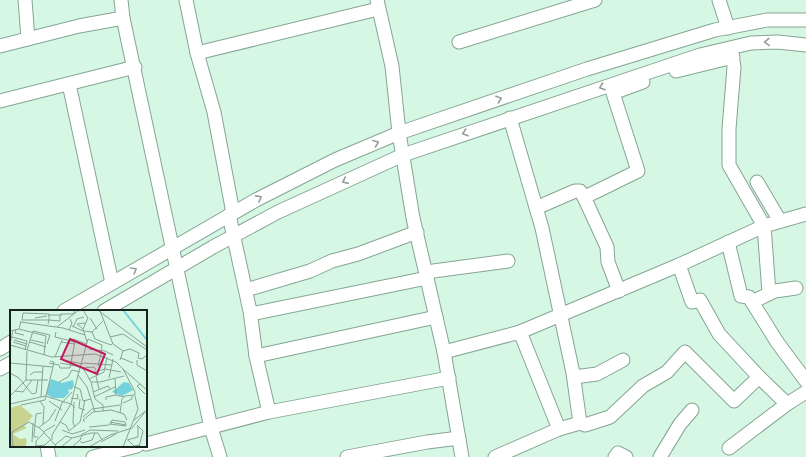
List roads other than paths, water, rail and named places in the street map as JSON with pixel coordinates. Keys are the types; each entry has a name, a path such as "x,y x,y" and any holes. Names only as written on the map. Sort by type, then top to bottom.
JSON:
{"street":[{"path":"25,0 28,39"},
{"path":"121,0 123,18 174,246 211,428 220,457"},
{"path":"186,0 197,52 214,112 231,214 233,236 251,314 256,356 268,412"},
{"path":"459,42 595,0"},
{"path":"719,0 728,28"},
{"path":"197,52 377,5 381,15 392,66 399,134 417,232 444,352 462,457"},
{"path":"0,46 123,18"},
{"path":"66,310 231,214 335,160 399,134 587,69 728,28 767,20 806,20"},
{"path":"584,197 638,171 613,93 732,52 751,43 778,42 806,45"},
{"path":"106,310 233,236 278,212 403,155 700,54 732,52"},
{"path":"732,52 734,67 729,129 729,165 764,226 769,293"},
{"path":"0,100 135,67"},
{"path":"69,84 112,283"},
{"path":"510,118 542,228 574,377 580,423"},
{"path":"757,182 780,221"},
{"path":"536,208 575,191 580,191 607,247 608,262 619,291"},
{"path":"444,352 520,332 680,265 764,226 806,214"},
{"path":"246,290 310,271 332,260 358,254 417,232"},
{"path":"728,242 741,296 749,297 777,342 806,381"},
{"path":"251,314 426,275 508,261"},
{"path":"680,265 692,302 700,300 719,334 759,377 787,404"},
{"path":"752,302 769,293 796,288"},
{"path":"256,356 436,317"},
{"path":"520,332 558,429"},
{"path":"0,349 10,343"},
{"path":"495,457 558,429 580,423 586,425 610,417 643,386 667,372 685,352 734,401 759,377"},
{"path":"574,377 597,374 623,360"},
{"path":"0,369 10,364"},
{"path":"147,444 268,412 448,378"},
{"path":"729,448 787,404 806,392"},
{"path":"660,457 680,424 692,410"},
{"path":"347,457 427,442 459,438"},
{"path":"47,447 50,457"},
{"path":"93,457 133,447"},
{"path":"615,457 618,453 626,457"}]}
